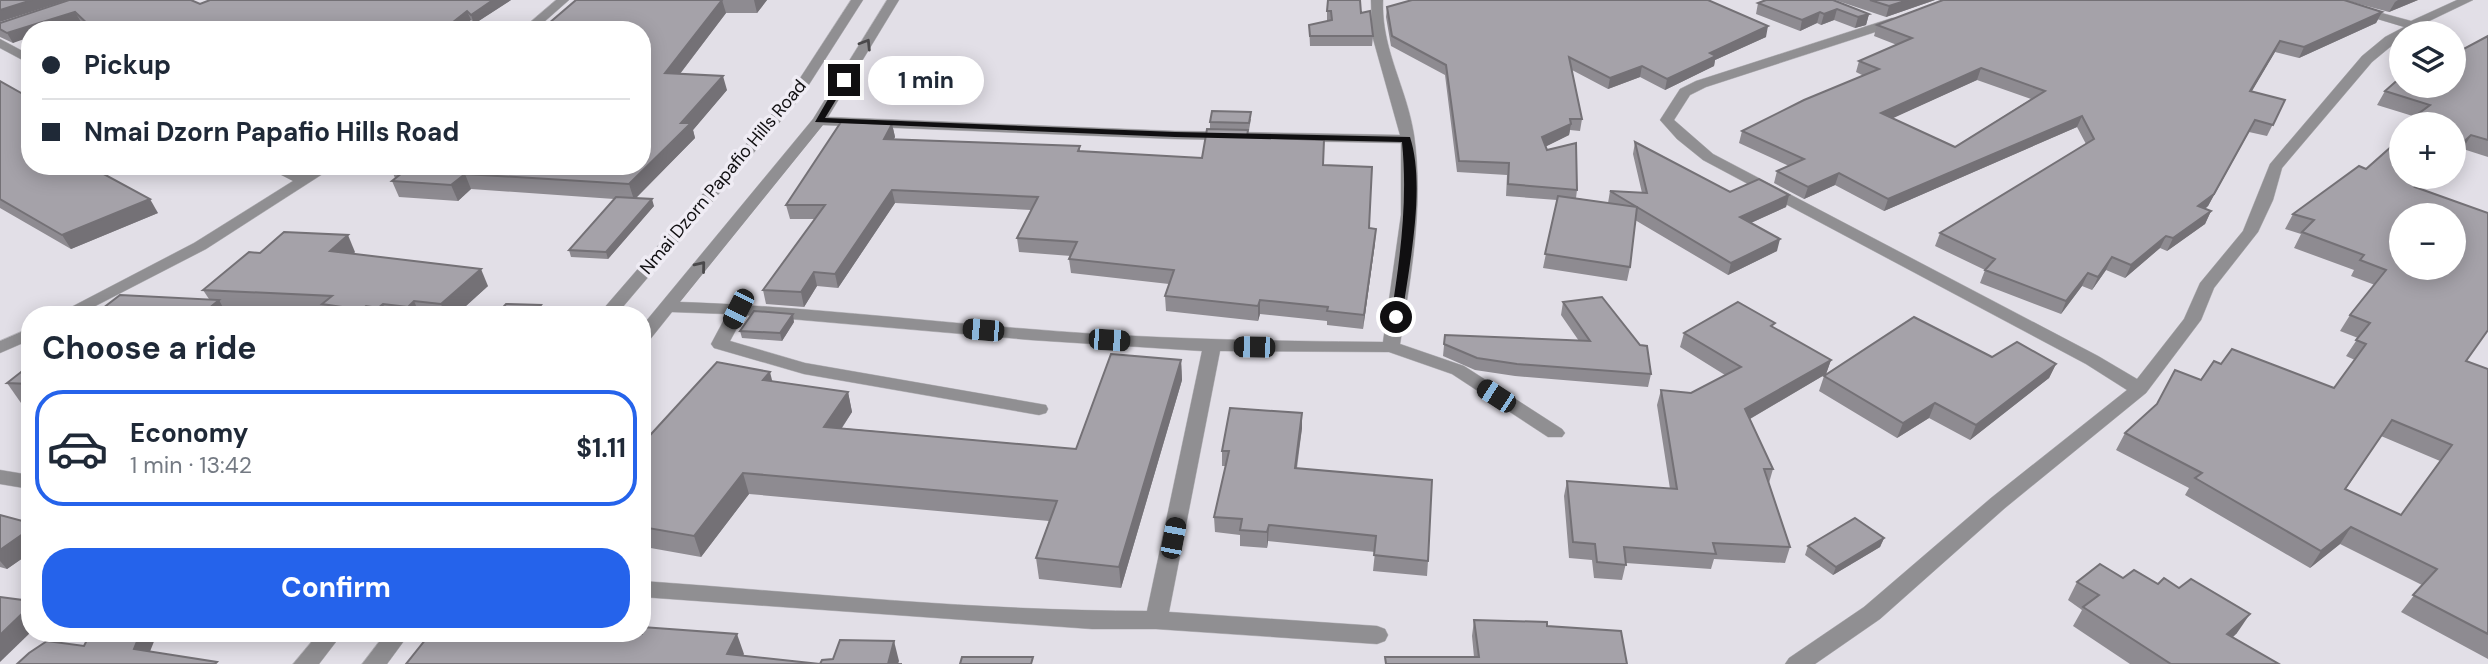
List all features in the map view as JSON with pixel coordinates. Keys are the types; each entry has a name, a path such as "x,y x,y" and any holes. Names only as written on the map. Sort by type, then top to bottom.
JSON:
{"street":[{"path":"538,21 564,0"},
{"name":"Nmai Dzorn Papafio Hills Road","path":"615,306 796,94 857,0"},
{"name":"Nmai Dzorn Papafio Hills Road","path":"651,328 819,121 893,0"},
{"path":"1377,0 1375,15 1407,139 1410,176 1409,227 1391,347"},
{"path":"2320,0 2398,21"},
{"path":"2419,21 2467,0"},
{"path":"1863,16 1887,25"},
{"path":"1906,18 1701,84 1685,92 1667,120 1708,157 2092,360 2139,389"},
{"path":"1797,664 1872,613 1997,503 2139,389 2192,320 2206,287 2250,232 2265,200 2275,167 2367,59 2389,40"},
{"path":"0,43 21,55"},
{"path":"819,121 1175,135 1407,139"},
{"path":"291,175 305,181"},
{"path":"83,306 200,246 314,175"},
{"path":"669,307 738,309 1031,335 1212,346 1391,347 1458,370 1555,433"},
{"path":"738,309 720,344 804,368 1039,409"},
{"path":"0,348 21,338"},
{"path":"1157,620 1212,346"},
{"path":"0,477 21,480"},
{"path":"651,590 940,611 1092,620 1157,620 1377,635"},
{"path":"305,664 324,642"},
{"path":"374,664 392,642"}],"building":[{"path":"0,0 32,0 0,10"},
{"path":"69,0 191,0 200,4 210,0 493,0 471,15 467,11 454,21 84,21 75,12 46,21 21,21 21,29 7,33 0,29 0,23"},
{"path":"576,0 722,0 665,73 723,76 681,123 691,123 651,162 651,21 552,21"},
{"path":"1328,0 1360,0 1361,13 1370,11 1373,36 1310,36 1309,25 1332,20 1331,11 1327,11"},
{"path":"1412,0 1708,0 1768,26 1710,53 1716,56 1667,79 1642,66 1610,78 1569,57 1582,119 1570,119 1571,124 1542,137 1547,150 1576,143 1577,190 1508,184 1509,163 1459,161 1446,65 1392,36 1387,7"},
{"path":"1766,0 1833,0 1869,14 1858,17 1837,9 1824,14 1820,12 1802,20 1758,3"},
{"path":"1870,0 1908,0 1889,6"},
{"path":"1943,0 2344,0 2382,12 2304,47 2280,41 2250,91 2285,100 2273,125 2255,120 2214,194 2198,206 2211,211 2173,238 2166,236 2131,265 2112,257 2098,277 2088,273 2066,301 1985,270 1995,259 1940,233 2094,139 2082,116 1888,199 1839,173 1808,187 1777,171 1804,159 1742,131 1804,100 1879,69 1859,61 1912,38 1877,25","holes":["1981,68 2045,91 1955,147 1881,113"]},
{"path":"2488,36 2488,140 2471,135 2466,140 2466,112 2421,112 2430,105 2408,98 2466,98 2466,48"},
{"path":"0,81 21,93 21,175 106,175 150,199 62,235 0,199"},
{"path":"1212,111 1251,112 1249,123 1210,122"},
{"path":"841,122 892,124 884,139 1080,146 1078,151 1202,158 1207,129 1248,130 1247,137 1324,140 1323,165 1372,167 1369,228 1376,229 1364,315 1327,311 1328,307 1260,300 1258,306 1165,296 1174,270 1069,259 1077,242 1017,238 1038,197 892,190 835,274 814,272 801,292 763,290 825,205 786,205"},
{"path":"1635,142 1730,192 1759,179 1789,195 1740,217 1780,239 1731,263 1610,191 1647,193"},
{"path":"2389,149 2389,189 2421,189 2460,203 2389,203 2389,280 2466,280 2466,205 2488,213 2488,330 2466,361 2488,369 2488,634 2413,595 2437,569 2351,527 2321,551 2195,478 2202,473 2125,433 2157,404 2175,370 2201,380 2214,361 2221,364 2232,349 2334,388 2366,344 2356,340 2370,323 2350,315 2386,270 2360,260 2364,255 2302,232 2314,220 2293,214 2359,166 2366,169","holes":["2392,420 2452,445 2401,515 2345,489"]},
{"path":"400,175 464,175 451,185 392,181"},
{"path":"481,175 638,175 629,184"},
{"path":"1558,196 1637,207 1630,267 1545,254"},
{"path":"616,197 652,199 606,252 569,250"},
{"path":"284,232 348,235 330,251 481,269 441,304 414,301 409,306 335,306 322,304 332,296 203,290 249,252 260,253"},
{"path":"120,295 219,300 212,306 106,306"},
{"path":"1602,297 1640,345 1647,346 1651,374 1517,364 1477,358 1444,344 1445,335 1590,341 1563,302"},
{"path":"1738,302 1775,323 1771,326 1831,360 1745,409 1773,469 1764,469 1790,547 1713,543 1716,554 1624,547 1626,565 1597,562 1595,544 1573,542 1567,481 1677,489 1661,390 1691,393 1741,367 1684,333"},
{"path":"506,304 541,305 540,306 504,306"},
{"path":"754,311 793,314 780,333 740,331"},
{"path":"1914,317 1992,357 2017,342 2056,364 1976,425 1935,403 1903,423 1824,376"},
{"path":"1111,354 1181,360 1119,567 1036,558 1057,501 743,473 694,536 651,529 651,434 717,362 770,372 763,380 848,392 824,427 1076,449"},
{"path":"21,372 21,384 7,383"},
{"path":"1230,408 1302,413 1295,468 1432,480 1428,561 1374,555 1376,536 1269,525 1267,532 1240,530 1242,519 1214,517 1229,451 1222,451"},
{"path":"0,515 21,521 21,535 0,550"},
{"path":"1855,518 1884,538 1836,567 1808,546"},
{"path":"2100,564 2123,578 2134,570 2158,584 2164,578 2179,588 2191,579 2250,614 2227,634 2279,664 2171,664 2083,607 2099,595 2077,582"},
{"path":"0,597 21,600 21,615 0,635"},
{"path":"1474,620 1547,622 1547,626 1621,631 1627,664 1386,664 1385,657 1479,657"},
{"path":"651,628 737,634 727,654 820,664 406,664 424,642 651,642"},
{"path":"840,640 894,641 888,664 820,664 822,660 833,659"},
{"path":"46,642 84,646 86,642 137,642 134,649 217,662 17,664"},
{"path":"962,657 1033,657 1031,664 960,664"}],"route":[{"path":"844,80 819,121 1175,135 1407,139 1410,176 1409,227 1396,317"}]}
